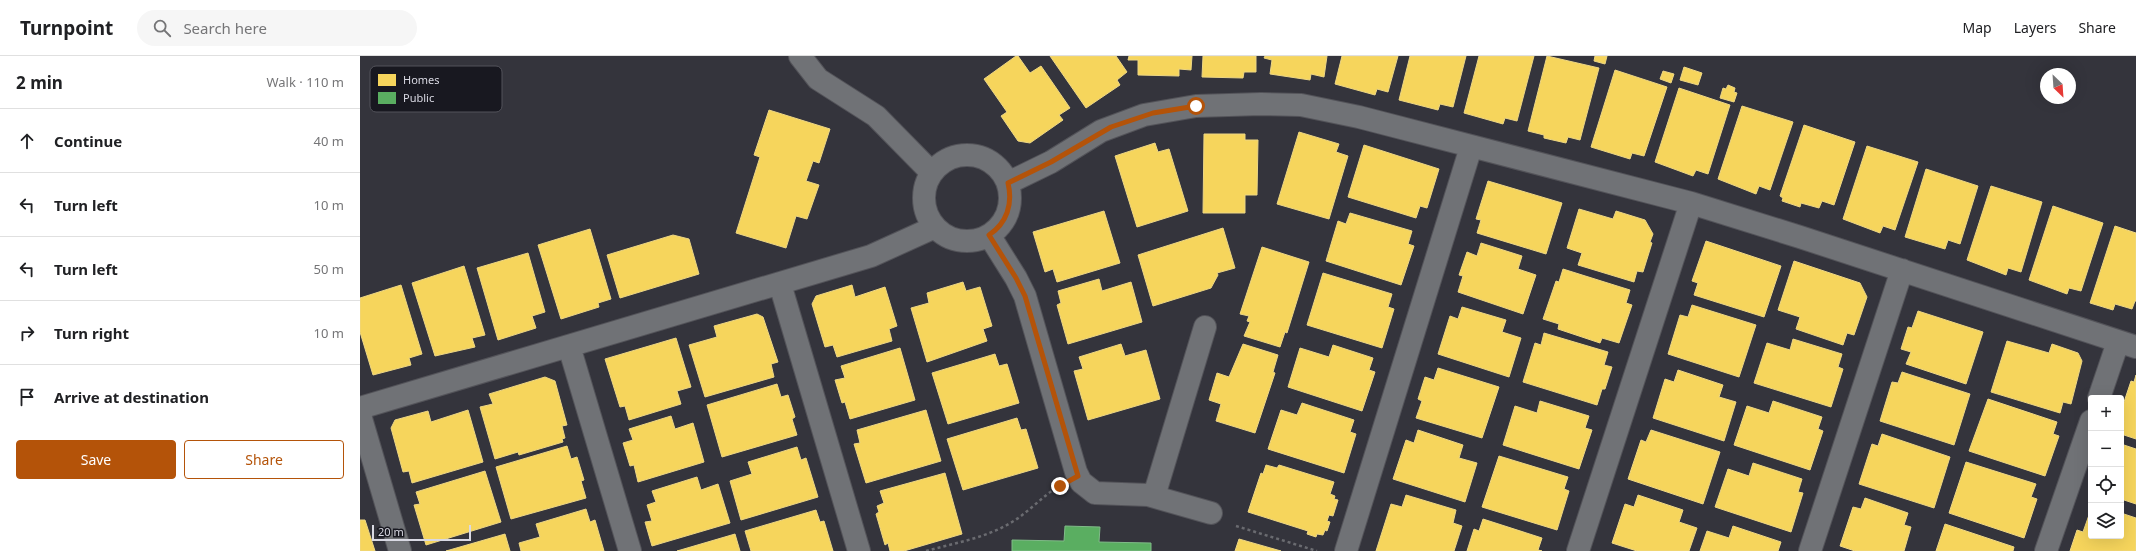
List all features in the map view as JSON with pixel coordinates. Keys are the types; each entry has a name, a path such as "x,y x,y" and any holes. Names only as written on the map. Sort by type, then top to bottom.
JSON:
{"street":[{"path":"800,56 818,79 876,116 932,173"},
{"path":"1008,183 1051,162 1092,136 1116,125 1153,113 1196,106 1261,104 1301,105 1359,117 1691,203 2127,344 2101,395"},
{"path":"1346,551 1471,147"},
{"path":"960,155 973,155 992,162 1002,172 1008,183 1010,204 1006,217 989,235 974,240 962,241 945,235 935,227 927,214 924,200 925,186 932,173 947,159 960,155"},
{"path":"1578,551 1691,203"},
{"path":"360,408 871,256 935,227"},
{"path":"989,235 1016,278 1025,296 1078,476 1085,487 1094,493 1154,496 1211,513"},
{"path":"1810,551 1902,270"},
{"path":"780,284 859,551"},
{"path":"1154,496 1204,327"},
{"path":"569,346 630,551"},
{"path":"360,415 400,551"},
{"path":"2046,551 2088,430"}],"path":[{"path":"926,551 968,540 1007,525 1055,489 1078,476"},
{"path":"1211,513 1240,529 1317,551"}],"building: Homes":[{"path":"1018,56 1030,73 1041,66 1070,108 1059,115 1063,120 1030,143 1018,141 1001,116 1007,112 984,79"},
{"path":"1050,56 1116,56 1127,72 1117,80 1120,85 1086,108"},
{"path":"1129,56 1192,56 1191,70 1179,69 1179,76 1138,75 1138,60 1128,60"},
{"path":"1203,56 1256,56 1256,72 1244,72 1243,78 1202,77"},
{"path":"1265,56 1327,56 1324,77 1311,74 1310,80 1270,74 1272,60 1264,58"},
{"path":"1342,56 1398,56 1388,92 1377,89 1375,95 1335,84"},
{"path":"1410,56 1466,56 1453,107 1440,104 1438,110 1399,100"},
{"path":"1479,56 1534,56 1517,121 1505,118 1503,124 1464,113"},
{"path":"1547,56 1599,68 1580,140 1568,137 1566,143 1544,138 1544,135 1528,131"},
{"path":"1595,56 1607,56 1605,64 1594,61"},
{"path":"1684,67 1702,73 1698,85 1680,80"},
{"path":"1615,70 1667,87 1644,156 1632,153 1630,159 1591,147"},
{"path":"1663,71 1674,74 1671,83 1660,79"},
{"path":"1728,85 1735,88 1734,92 1737,93 1734,102 1720,98 1723,88 1726,89"},
{"path":"1679,88 1730,105 1708,174 1696,170 1693,176 1655,162"},
{"path":"1742,106 1793,122 1770,190 1759,186 1756,194 1718,179"},
{"path":"769,110 830,129 819,163 813,161 806,181 819,185 807,219 796,216 786,248 736,233 760,157 754,155"},
{"path":"1804,125 1855,142 1834,205 1822,201 1819,208 1801,203 1800,207 1782,201 1783,198 1780,196"},
{"path":"1299,132 1339,144 1336,152 1348,156 1329,219 1277,204"},
{"path":"1204,134 1245,134 1245,140 1258,140 1257,195 1245,195 1245,213 1203,213"},
{"path":"1155,143 1158,152 1169,149 1188,211 1137,227 1115,156"},
{"path":"1364,145 1439,169 1427,208 1420,206 1416,218 1348,197"},
{"path":"1867,146 1918,162 1895,230 1883,226 1880,233 1843,219"},
{"path":"1926,169 1978,186 1960,244 1948,240 1945,249 1905,237"},
{"path":"1488,181 1562,203 1546,254 1477,233 1481,220 1476,219"},
{"path":"1991,186 2042,202 2021,272 2008,268 2006,275 1967,260"},
{"path":"2053,206 2103,223 2081,291 2069,288 2067,294 2029,280"},
{"path":"1579,209 1613,219 1616,211 1645,220 1653,234 1650,242 1652,243 1643,272 1637,271 1634,282 1578,265 1582,253 1567,248"},
{"path":"1104,211 1120,263 1057,282 1053,269 1045,272 1033,232"},
{"path":"1350,213 1412,231 1408,244 1414,246 1401,285 1326,261 1338,221 1346,224"},
{"path":"2115,226 2136,233 2136,301 2132,309 2115,304 2113,310 2090,303"},
{"path":"1223,228 1235,268 1217,273 1218,275 1211,288 1153,306 1138,255"},
{"path":"590,229 611,299 598,303 599,307 561,319 538,245"},
{"path":"673,235 689,239 699,274 620,298 607,255"},
{"path":"1706,241 1781,266 1764,317 1694,295 1698,283 1692,281"},
{"path":"1481,243 1522,256 1518,269 1536,275 1523,314 1458,292 1463,276 1459,275 1467,252 1477,256"},
{"path":"1262,247 1309,262 1287,333 1285,332 1280,347 1244,336 1250,322 1247,321 1249,316 1240,314"},
{"path":"528,253 545,312 532,316 536,328 498,340 477,268"},
{"path":"1794,261 1860,283 1867,297 1854,335 1847,333 1843,345 1796,329 1800,317 1778,310"},
{"path":"464,266 485,335 472,338 475,347 435,356 412,283"},
{"path":"1563,269 1630,290 1626,303 1632,305 1619,343 1602,338 1600,343 1558,329 1559,324 1543,319 1556,281 1559,282"},
{"path":"1323,273 1392,294 1388,307 1394,309 1382,348 1307,325"},
{"path":"1099,279 1102,291 1131,282 1142,322 1068,344 1057,305 1061,303 1058,291"},
{"path":"963,282 966,291 980,287 992,326 983,329 987,341 927,362 911,308 929,303 927,293"},
{"path":"401,285 422,354 409,358 411,365 373,375 360,332 360,298"},
{"path":"852,285 855,297 885,287 897,326 889,329 892,341 837,357 833,345 825,347 812,304 816,296"},
{"path":"1692,305 1756,325 1739,377 1668,354 1680,315 1688,317"},
{"path":"1462,307 1506,320 1502,332 1521,338 1509,377 1438,354 1450,316 1458,319"},
{"path":"1918,311 1983,332 1966,384 1906,364 1911,352 1901,349 1908,327 1912,328"},
{"path":"757,314 763,317 778,362 771,364 774,377 705,397 689,345 717,337 714,326"},
{"path":"1544,333 1608,352 1604,365 1612,367 1605,389 1602,389 1597,405 1523,382 1535,343 1541,345"},
{"path":"676,338 691,387 677,391 681,404 629,420 625,406 620,407 605,359"},
{"path":"1793,339 1842,354 1838,367 1843,369 1831,407 1754,383 1767,343 1790,350"},
{"path":"2007,341 2049,353 2052,344 2078,353 2082,361 2071,404 2063,402 2060,413 1991,392"},
{"path":"1121,344 1125,356 1146,350 1160,399 1088,420 1074,371 1083,369 1079,357"},
{"path":"1243,344 1278,355 1273,372 1275,373 1255,433 1216,421 1221,404 1209,400 1217,373 1229,377"},
{"path":"1333,345 1373,358 1369,370 1375,372 1362,411 1288,387 1300,348 1329,357"},
{"path":"900,348 915,400 850,419 845,402 842,403 835,380 845,378 841,366"},
{"path":"995,354 999,366 1007,364 1019,403 948,424 932,373"},
{"path":"1438,368 1499,387 1482,438 1416,418 1422,401 1418,399 1425,377 1434,380"},
{"path":"1678,370 1723,385 1719,397 1736,402 1724,441 1653,418 1665,379 1674,382"},
{"path":"1902,372 1970,394 1954,445 1880,421 1892,382 1898,383"},
{"path":"2136,375 2136,439 2124,435 2124,402 2131,381 2134,382"},
{"path":"545,377 555,381 567,425 562,426 565,438 562,439 563,442 519,455 518,452 495,459 480,407 493,404 489,394"},
{"path":"777,384 781,397 788,395 795,417 792,419 797,435 722,457 707,405"},
{"path":"1988,399 2057,422 2053,434 2059,436 2045,476 1969,451"},
{"path":"1540,401 1589,416 1585,428 1592,430 1579,469 1503,445 1515,406 1537,413"},
{"path":"1773,401 1822,417 1818,429 1823,431 1810,470 1734,445 1747,406 1769,413"},
{"path":"1302,403 1354,420 1350,432 1356,434 1344,473 1268,449 1281,410 1297,415"},
{"path":"468,410 483,462 412,483 409,471 403,472 391,428 395,420 428,411 431,422"},
{"path":"926,410 941,461 866,483 854,444 860,443 857,430"},
{"path":"671,416 675,429 693,423 704,462 638,482 634,465 630,466 623,443 633,440 629,429"},
{"path":"1017,418 1021,430 1026,429 1038,468 963,490 947,439"},
{"path":"1418,430 1463,445 1459,458 1477,463 1465,502 1393,479 1406,440 1414,443"},
{"path":"1651,430 1720,452 1703,504 1628,479 1641,440 1646,442"},
{"path":"1882,434 1950,457 1934,508 1859,484 1872,444 1878,446"},
{"path":"2124,445 2136,449 2136,504 2124,500"},
{"path":"567,446 571,459 577,457 584,480 581,481 586,498 511,519 496,467"},
{"path":"797,447 801,460 806,458 818,497 741,520 730,481 752,474 748,462"},
{"path":"1499,456 1568,477 1564,489 1569,491 1557,530 1482,507"},
{"path":"1966,462 2036,484 2031,497 2037,499 2024,538 1949,513"},
{"path":"1753,463 1802,479 1798,492 1803,493 1791,532 1715,507 1728,469 1749,476"},
{"path":"1266,465 1277,468 1279,465 1334,482 1330,494 1335,496 1334,499 1338,500 1333,516 1329,515 1327,521 1330,522 1327,531 1325,530 1323,535 1317,534 1316,537 1307,534 1308,531 1248,512 1261,473 1263,474"},
{"path":"485,471 501,522 426,545 414,505 420,504 416,492"},
{"path":"945,473 962,534 904,551 890,551 888,543 885,545 876,514 879,512 877,506 884,503 880,491"},
{"path":"697,477 701,490 718,484 730,523 652,546 645,522 652,521 647,505 656,502 652,491"},
{"path":"1406,495 1456,510 1453,523 1462,526 1454,551 1376,551 1391,504 1402,507"},
{"path":"1638,495 1683,510 1679,522 1697,528 1689,551 1637,551 1612,543 1625,504 1634,507"},
{"path":"1865,498 1908,513 1904,525 1911,527 1904,551 1855,551 1840,546 1853,507 1861,509"},
{"path":"586,509 590,522 595,520 604,551 521,551 519,543 540,537 536,524"},
{"path":"816,510 820,522 824,521 833,551 751,551 745,531"},
{"path":"2124,514 2136,518 2136,551 2070,551 2077,530 2083,532 2088,518 2088,539 2124,539"},
{"path":"1483,519 1542,538 1538,550 1542,551 1467,551 1474,529 1479,531"},
{"path":"360,520 365,520 375,551 360,551"},
{"path":"1945,524 2014,547 2013,551 1936,551"},
{"path":"1733,526 1781,542 1778,551 1700,551 1707,531 1729,538"},
{"path":"505,534 510,551 446,551"},
{"path":"735,534 740,551 677,551"},
{"path":"1239,539 1281,551 1235,551"}],"building: Public":[{"path":"1065,526 1100,527 1099,542 1151,543 1151,551 1012,551 1012,540 1064,541"}],"route":[{"path":"1060,486 1078,476 1025,296 1016,278 989,235 1002,223 1006,217 1010,204 1010,190 1008,183 1029,174 1092,136 1111,127 1153,113 1196,106"}]}
